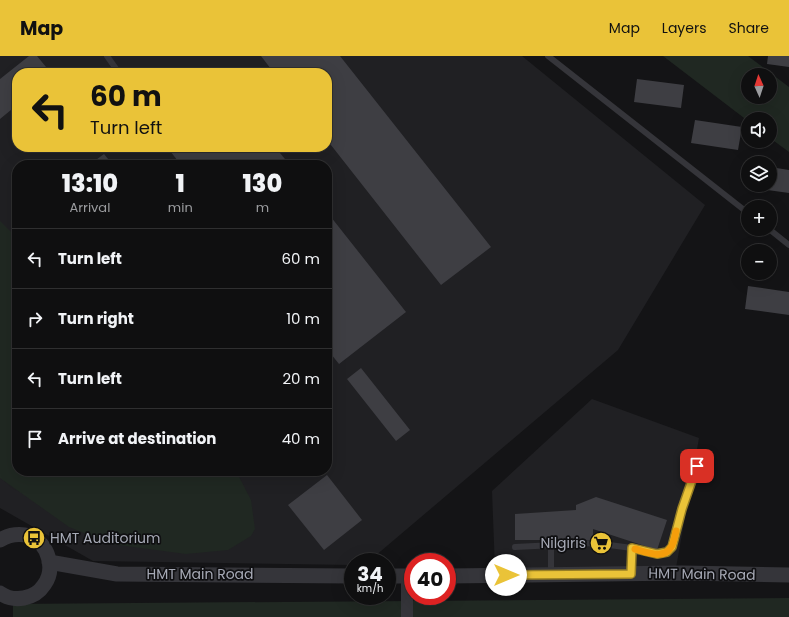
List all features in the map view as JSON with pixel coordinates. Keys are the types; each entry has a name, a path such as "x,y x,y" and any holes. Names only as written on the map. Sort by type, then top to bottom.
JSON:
{"street":[{"path":"0,540 12,534 23,534 34,538 43,545 49,555 49,572 45,585 37,593 27,598 15,599 4,596 0,593"},
{"name":"HMT Main Road","path":"49,562 117,574 344,576"},
{"name":"HMT Main Road","path":"456,576 682,573 789,575"},
{"path":"407,617 408,605"}],"lane":[{"path":"106,56 115,68"},
{"path":"548,56 741,208"},
{"path":"777,235 789,245"},
{"path":"515,547 594,543 632,548 657,554 667,552 672,547 682,509 697,466"},
{"path":"551,545 551,575"},
{"path":"631,574 632,548"}],"shaded area":[{"path":"0,56 522,56 705,205 618,350 379,553 344,553 344,565 93,561 0,508"},
{"path":"663,56 748,56 764,68 741,68 741,104 777,104 777,78 789,87 789,152 777,143 777,112 741,112 741,116"},
{"path":"0,221 12,233 12,476 239,476 251,500 255,529 251,536 228,550 186,554 111,544 69,527 0,478"},
{"path":"592,399 699,438 676,568 495,569 492,491"},
{"path":"789,598 789,617 13,617 13,604 344,601 344,605 396,605 396,601 404,601 404,605 456,605 456,601"}],"building":[{"path":"29,56 37,56 47,68 14,68"},
{"path":"261,56 340,56 491,247 441,285 332,146 332,68 270,68"},
{"path":"768,56 789,56 789,67 767,64"},
{"path":"12,69 12,109 0,119 0,79"},
{"path":"637,79 684,85 681,108 634,102"},
{"path":"695,120 741,127 738,150 691,143"},
{"path":"171,152 279,152 286,160 177,160"},
{"path":"104,154 109,160 96,160"},
{"path":"777,168 789,170 789,193 777,191"},
{"path":"332,218 406,312 339,364 332,355"},
{"path":"748,286 789,292 789,315 745,309"},
{"path":"361,368 410,430 396,441 347,379"},
{"path":"326,476 328,476 362,520 324,550 288,505"},
{"path":"596,497 667,520 657,550 593,529 593,540 515,540 515,514 576,510 576,505"}],"slow traffic":[{"path":"635,549 657,554 667,552 672,547 676,531"}],"place":[{"name":"HMT Auditorium","path":"34,538"},
{"name":"Nilgiris","path":"601,543"}],"route":[{"path":"506,575 631,574 632,548 661,554 667,552 672,547 682,509 697,466"}]}
